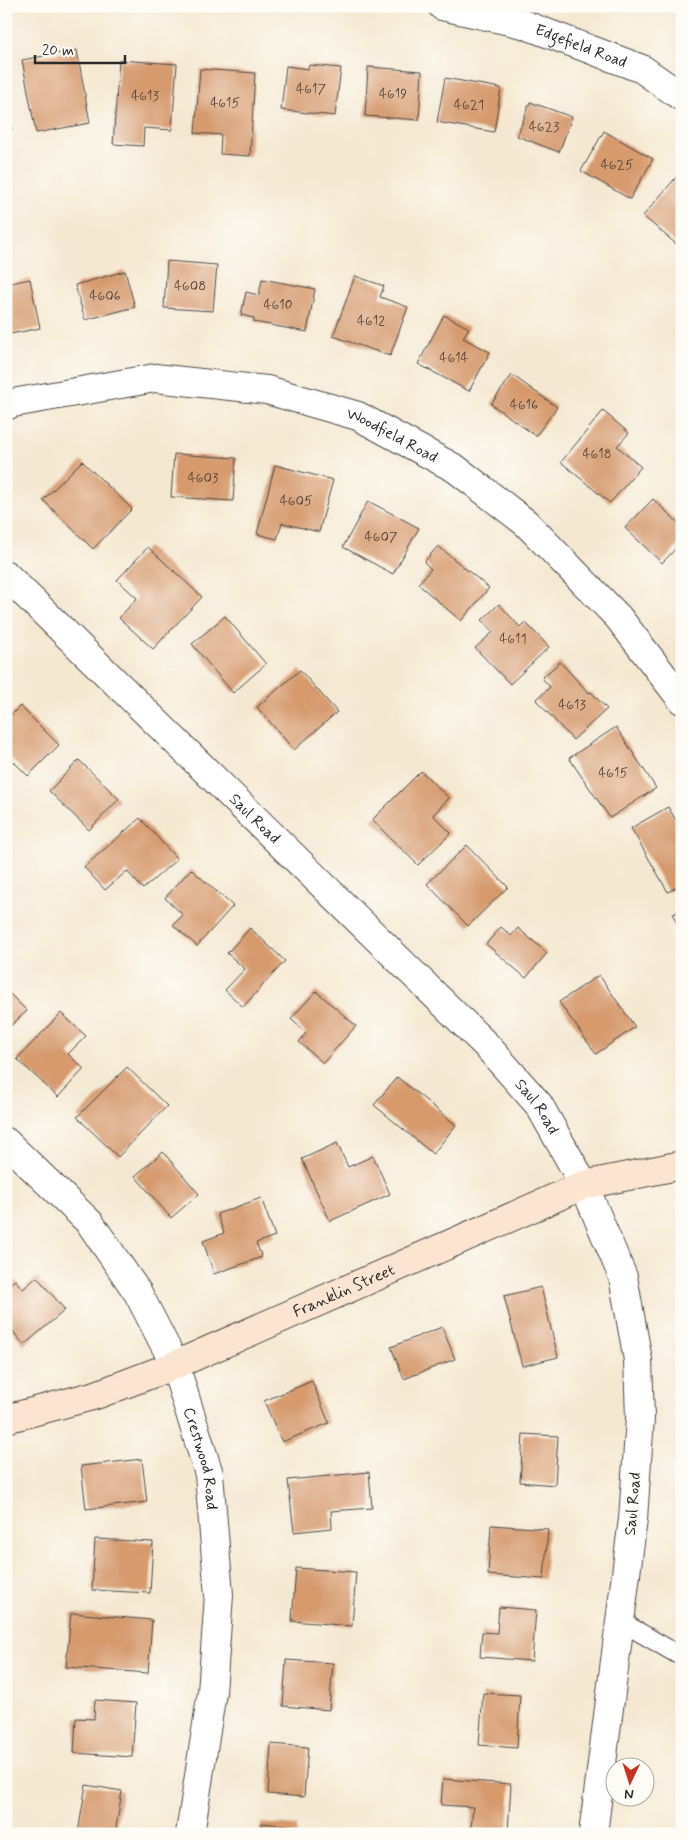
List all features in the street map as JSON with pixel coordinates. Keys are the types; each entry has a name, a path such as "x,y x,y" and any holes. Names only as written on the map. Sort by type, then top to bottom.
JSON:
{"street":[{"name":"Edgefield Road","path":"442,6 523,24 642,69 682,97"},
{"name":"Woodfield Road","path":"6,406 13,403 155,378 267,390 358,416 456,469 526,523 618,617 682,700"},
{"name":"Saul Road","path":"6,576 487,1046 539,1105 584,1185 623,1277 638,1360 640,1418 633,1519 593,1834"},
{"name":"Crestwood Road","path":"6,1142 90,1223 138,1293 175,1365 209,1474 219,1595 212,1692 190,1834"},
{"name":"Franklin Street","path":"6,1419 96,1395 175,1365 584,1185 682,1165"}],"lane":[{"path":"620,1621 682,1657"}],"building":[{"path":"77,50 90,123 36,133 22,60"},
{"path":"119,60 177,64 172,130 144,128 143,146 113,144"},
{"path":"309,65 341,68 335,116 281,110 286,66 308,69"},
{"path":"368,67 422,71 419,120 365,116"},
{"path":"200,69 255,73 250,156 220,154 221,135 195,133"},
{"path":"445,78 501,88 494,132 437,122"},
{"path":"6,100 12,130 6,131"},
{"path":"530,102 572,117 559,152 517,136"},
{"path":"604,131 653,159 630,199 581,171"},
{"path":"679,174 682,177 682,249 643,216"},
{"path":"167,261 217,265 213,311 164,308"},
{"path":"125,271 135,307 85,320 75,285"},
{"path":"355,276 384,286 380,297 408,307 390,356 333,336"},
{"path":"30,279 40,328 6,335 6,284"},
{"path":"262,279 315,289 307,332 254,322 254,318 241,315 246,292 259,295"},
{"path":"444,315 469,328 463,338 490,352 469,391 418,364"},
{"path":"512,375 557,407 536,436 491,404"},
{"path":"603,411 629,433 617,446 641,467 610,503 561,462"},
{"path":"174,454 236,458 233,501 171,497"},
{"path":"82,461 132,509 93,549 43,500"},
{"path":"275,465 333,480 319,532 282,523 277,539 257,534"},
{"path":"653,499 682,526 682,542 662,563 625,528"},
{"path":"368,501 419,528 393,574 343,547"},
{"path":"438,546 489,588 461,621 418,584 431,569 424,562"},
{"path":"148,547 202,597 153,649 119,618 137,598 117,580"},
{"path":"499,604 520,627 525,622 549,647 510,684 475,648 493,632 482,620"},
{"path":"225,616 266,664 233,693 192,644"},
{"path":"560,662 607,709 573,740 536,700 550,687 542,678"},
{"path":"300,670 337,712 294,750 257,707"},
{"path":"20,706 59,745 28,776 6,754 6,720"},
{"path":"616,727 656,788 610,818 569,758"},
{"path":"79,760 119,799 89,830 49,791"},
{"path":"421,771 449,798 433,815 451,833 418,865 372,820"},
{"path":"668,807 682,830 682,884 668,892 631,828"},
{"path":"140,818 177,859 143,889 127,871 105,890 84,867"},
{"path":"467,845 508,887 468,926 427,884"},
{"path":"191,869 233,906 197,946 173,925 183,915 165,898"},
{"path":"682,911 682,938 673,914"},
{"path":"501,927 511,936 518,928 547,953 526,978 486,944"},
{"path":"250,928 285,961 243,1007 225,990 245,969 227,953"},
{"path":"599,975 635,1027 596,1054 559,1002"},
{"path":"6,990 27,1011 6,1030"},
{"path":"316,991 356,1026 323,1063 299,1042 306,1033 291,1019"},
{"path":"61,1013 86,1036 68,1054 84,1069 58,1097 17,1059"},
{"path":"127,1067 167,1106 118,1157 77,1117"},
{"path":"397,1077 456,1125 433,1154 374,1105"},
{"path":"337,1143 348,1167 373,1156 390,1194 330,1221 302,1159"},
{"path":"163,1152 199,1194 171,1218 135,1176"},
{"path":"261,1198 275,1236 256,1243 262,1257 214,1274 203,1241 224,1233 217,1214"},
{"path":"37,1277 65,1310 24,1345 6,1323 6,1287 15,1280 23,1289"},
{"path":"541,1287 558,1357 522,1366 504,1296"},
{"path":"442,1327 455,1359 404,1379 391,1347"},
{"path":"312,1381 329,1423 282,1442 264,1401"},
{"path":"523,1434 558,1436 555,1485 520,1482"},
{"path":"142,1459 147,1502 86,1509 81,1466"},
{"path":"369,1472 372,1508 331,1511 332,1528 294,1532 288,1480"},
{"path":"491,1525 548,1529 544,1579 488,1575"},
{"path":"95,1539 153,1542 150,1593 92,1590"},
{"path":"296,1568 356,1572 352,1626 292,1621"},
{"path":"499,1607 536,1610 532,1661 480,1657 482,1632 497,1633"},
{"path":"71,1613 152,1620 148,1673 66,1667"},
{"path":"286,1660 333,1663 329,1710 283,1706"},
{"path":"483,1693 520,1695 517,1748 479,1745"},
{"path":"95,1700 136,1703 132,1757 74,1753 76,1718 94,1719"},
{"path":"271,1744 308,1747 304,1797 268,1794"},
{"path":"443,1779 511,1784 508,1831 471,1829 473,1807 441,1805"},
{"path":"86,1785 122,1791 115,1834 78,1833"},
{"path":"261,1823 297,1826 297,1834 260,1834"}]}
